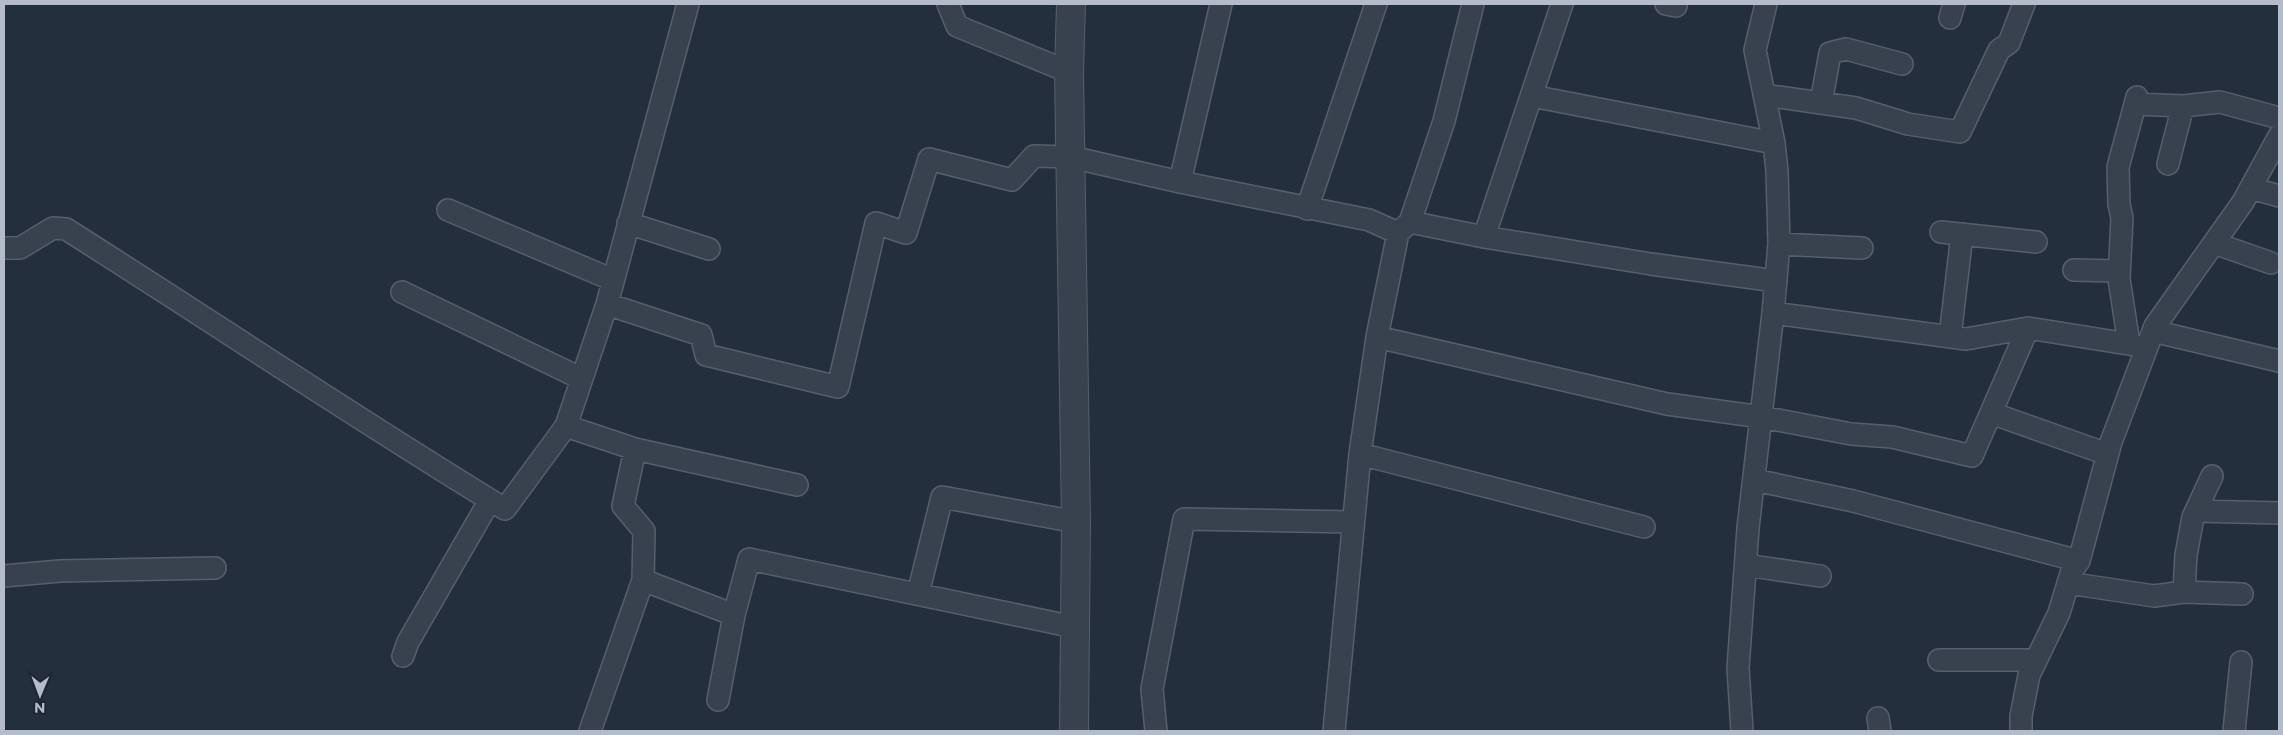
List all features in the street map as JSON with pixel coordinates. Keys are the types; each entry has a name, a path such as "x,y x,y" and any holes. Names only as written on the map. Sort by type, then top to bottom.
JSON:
{"street":[{"path":"4,248 20,248 53,228 66,229 400,445 505,509 566,426 613,280 688,4"},
{"path":"948,4 957,26 1069,72"},
{"path":"1071,4 1069,72 1076,522 1074,731"},
{"path":"1180,182 1221,4"},
{"path":"1307,209 1376,4"},
{"path":"1334,731 1360,454 1377,337 1404,227 1444,121 1473,4"},
{"path":"1484,237 1562,4"},
{"path":"1742,731 1738,668 1746,565 1779,244 1777,171 1774,143 1756,50 1766,4"},
{"path":"1764,95 1856,108 1908,124 1960,132 2000,50 2009,43 2024,4"},
{"path":"1821,103 1830,53 1846,49 1902,64"},
{"path":"1532,96 1774,143"},
{"path":"2143,341 2119,271 2122,218 2119,204 2118,167 2136,101 2183,106 2220,102 2279,118"},
{"path":"2168,164 2183,106"},
{"path":"2021,731 2021,716 2029,675 2059,613 2072,570 2079,561 2108,454 2143,341 2251,188 2279,136"},
{"path":"606,304 701,335 706,355 838,387 876,223 906,234 929,159 1012,180 1034,156 1071,157 1307,209 1404,227 1484,237 1651,264 1776,281"},
{"path":"2251,188 2279,196"},
{"path":"448,210 613,280"},
{"path":"628,223 709,249"},
{"path":"1941,232 2036,242"},
{"path":"1950,337 1962,234"},
{"path":"2214,243 2271,263"},
{"path":"1779,244 1862,248"},
{"path":"2074,270 2119,271"},
{"path":"402,292 580,378"},
{"path":"1773,313 1966,339 2028,328 2278,359"},
{"path":"1377,337 1667,404 1762,417 1851,434 1892,437 1972,456 2028,328"},
{"path":"1991,413 2108,454"},
{"path":"566,426 635,449 797,485"},
{"path":"590,731 642,580 644,531 623,506 635,449"},
{"path":"1360,454 1644,527"},
{"path":"2184,592 2186,554 2196,511 2212,476"},
{"path":"1755,480 1853,501 2079,561"},
{"path":"918,594 942,497 1076,522"},
{"path":"403,656 408,642 490,500"},
{"path":"2196,511 2279,513"},
{"path":"1156,731 1152,689 1184,519 1353,522"},
{"path":"718,700 734,615 748,560 1074,626"},
{"path":"1746,565 1820,576"},
{"path":"4,576 60,571 215,568"},
{"path":"642,580 734,615"},
{"path":"2068,584 2154,596 2184,592 2242,594"},
{"path":"1938,660 2036,660"},
{"path":"2234,731 2241,662"}]}
